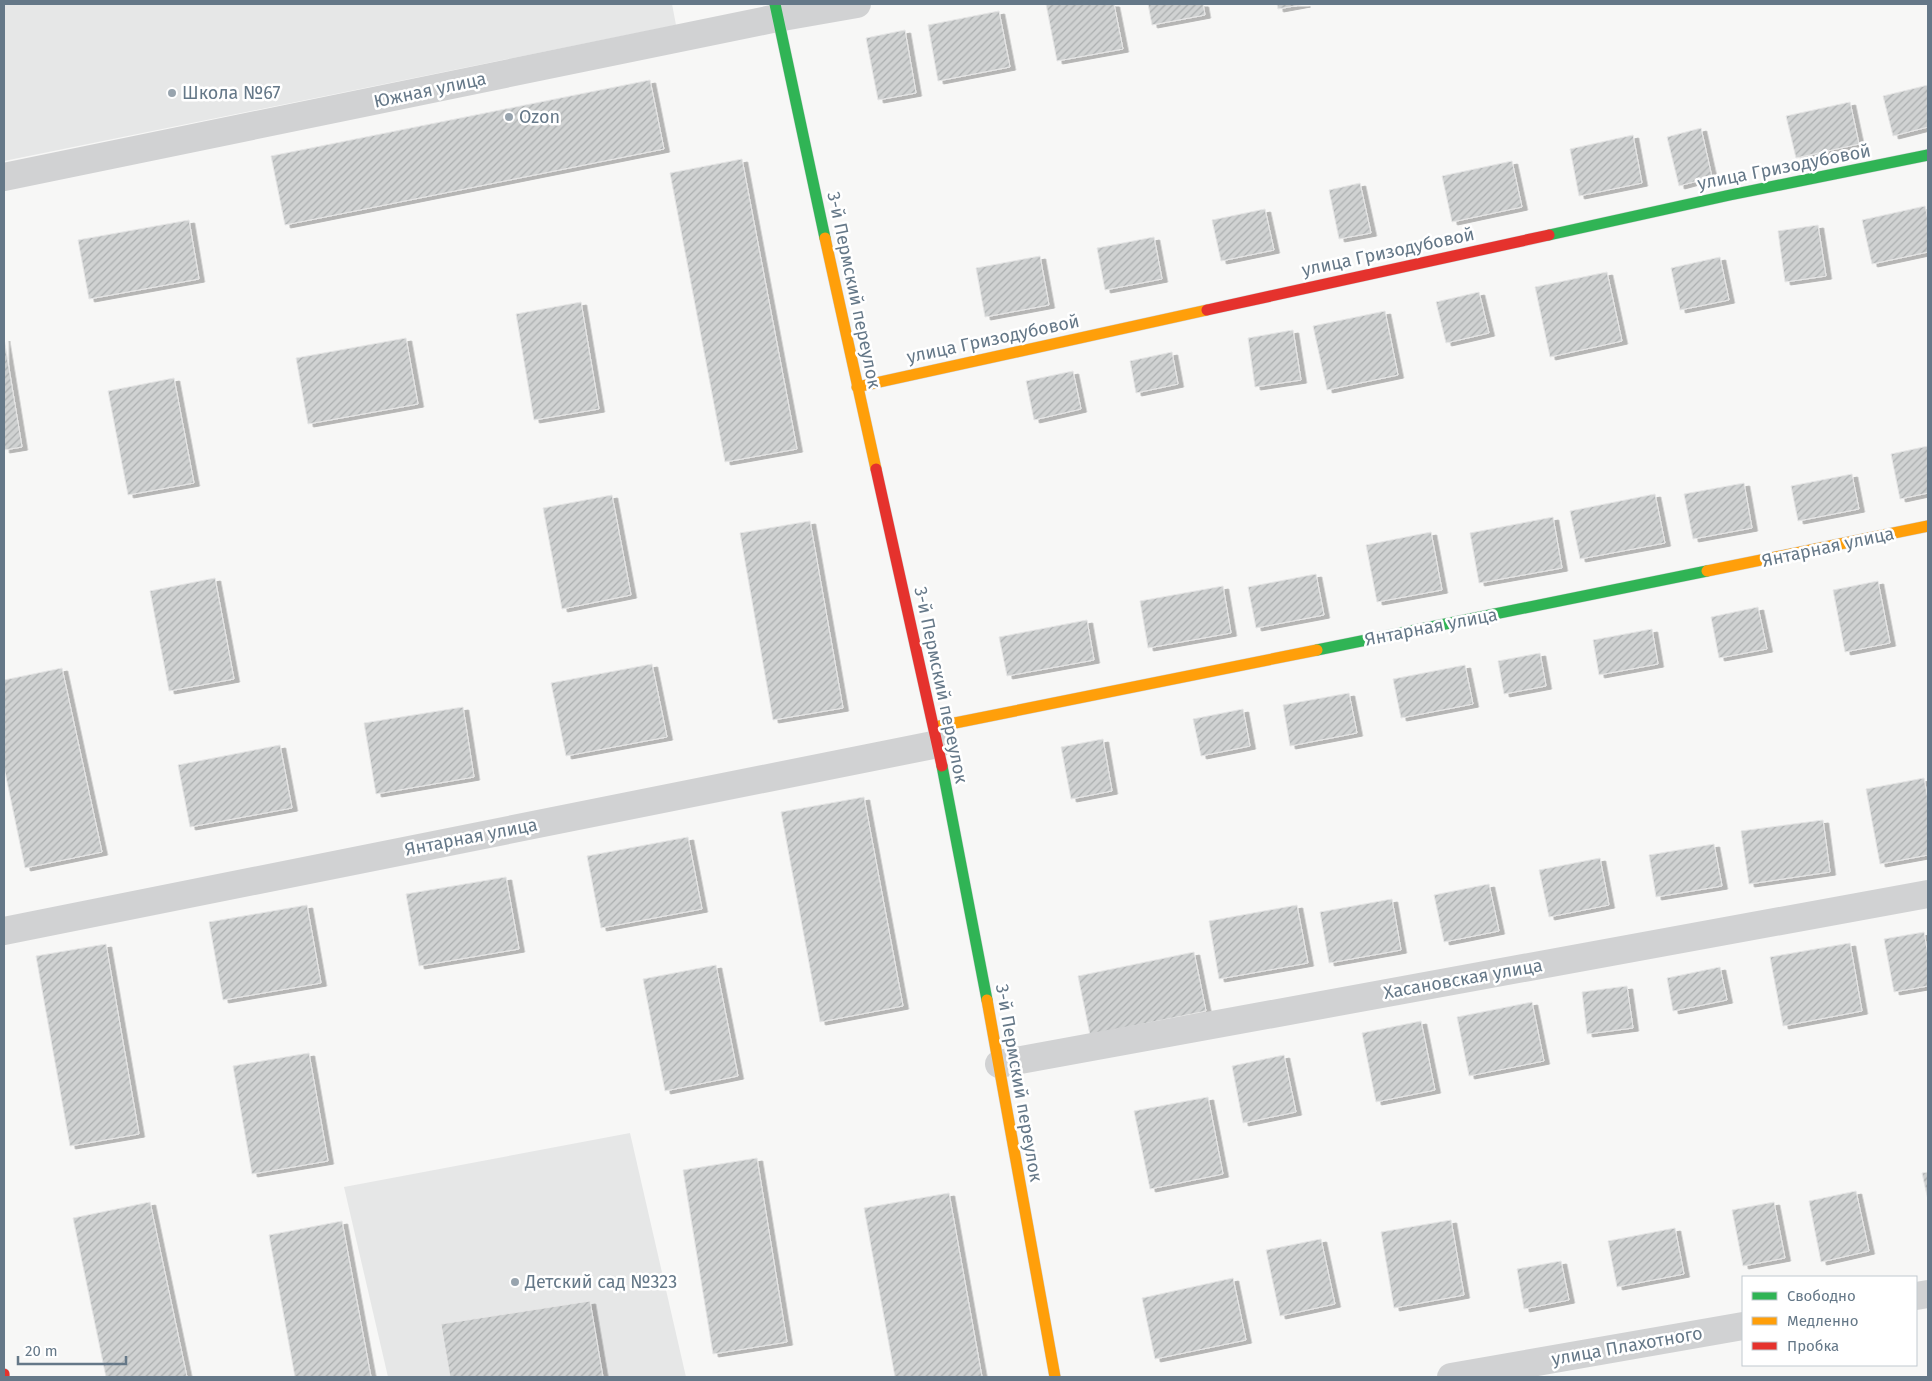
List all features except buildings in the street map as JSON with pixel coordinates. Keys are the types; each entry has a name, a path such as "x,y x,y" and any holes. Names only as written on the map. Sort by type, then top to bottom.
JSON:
{"street":[{"name":"Южная улица","path":"4,177 776,11 857,4"},
{"name":"3-й Пермский переулок","path":"776,11 857,387 936,736 999,1064 1055,1377"},
{"name":"улица Гризодубовой","path":"857,387 1730,195 1928,156"},
{"name":"Янтарная улица","path":"4,931 1928,526"},
{"name":"Хасановская улица","path":"999,1064 1928,894"},
{"name":"улица Плахотного","path":"1451,1377 1742,1326"}],"shaded area":[{"name":"Школа №67","path":"4,4 672,4 676,25 4,161"},
{"name":"Детский сад №323","path":"630,1133 686,1377 388,1377 344,1187"}],"traffic: fast":[{"path":"775,4 825,238"},
{"path":"1549,235 1730,195 1928,155"},
{"path":"1317,650 1707,571"},
{"path":"942,766 987,1000"}],"traffic: slow":[{"path":"825,238 876,469"},
{"path":"857,387 1207,310"},
{"path":"1707,571 1928,526"},
{"path":"935,727 1317,650"},
{"path":"987,1000 1055,1377"}],"traffic: jam":[{"path":"1207,310 1549,235"},
{"path":"876,469 942,766"}],"place":[{"name":"Школа №67","path":"172,93"},
{"name":"Ozon","path":"509,117"},
{"name":"Детский сад №323","path":"515,1282"}]}
